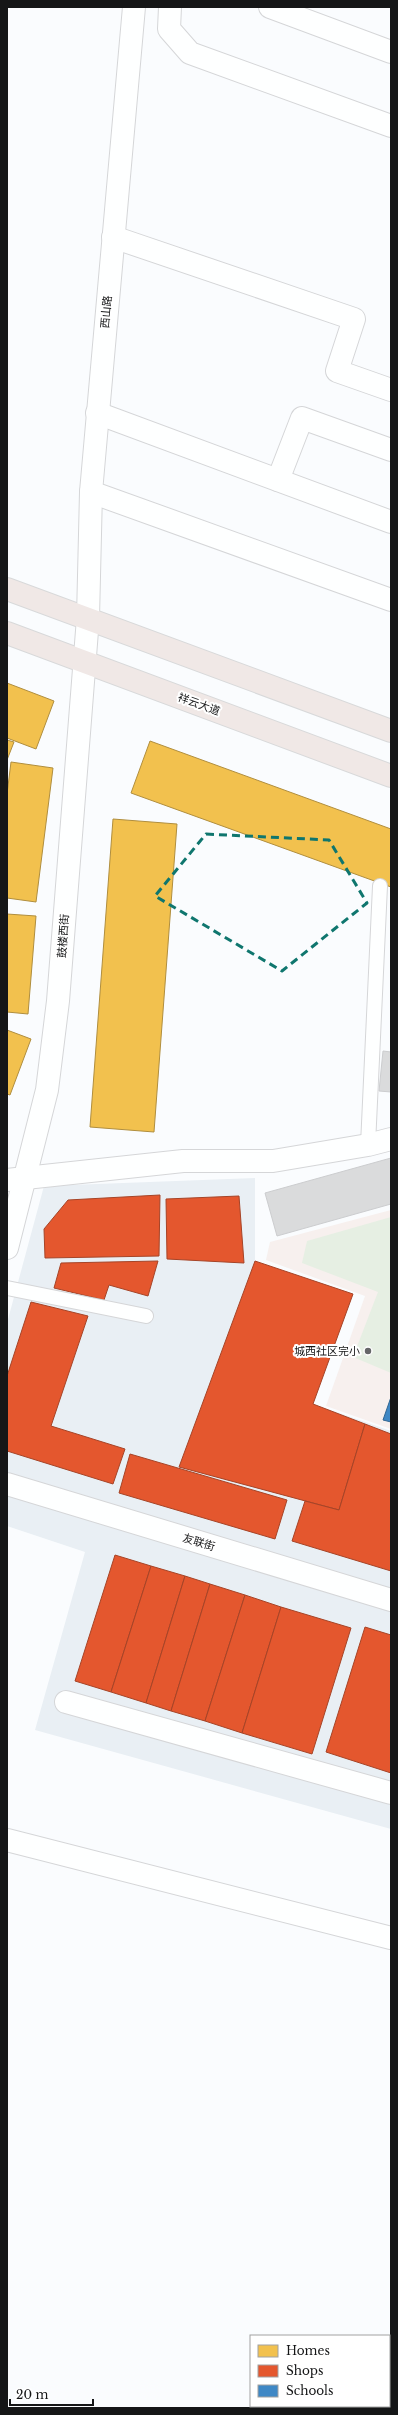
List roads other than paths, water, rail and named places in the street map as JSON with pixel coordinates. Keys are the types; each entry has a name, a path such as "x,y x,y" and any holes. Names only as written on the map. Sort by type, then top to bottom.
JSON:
{"highway":[{"path":"7,589 391,731"},
{"name":"祥云大道","path":"7,633 391,776"}],"street":[{"name":"西山路","path":"88,618 91,492 112,237 134,7"},
{"path":"170,7 169,29 190,53 391,126"},
{"path":"270,7 391,52"},
{"path":"112,237 354,319 337,370 391,390"},
{"path":"97,413 391,522"},
{"path":"278,480 302,418 391,450"},
{"path":"91,492 391,600"},
{"name":"鼓楼西街","path":"7,1248 15,1179 47,1090 58,1001 88,618"},
{"path":"15,1179 184,1161 273,1162 368,1145 391,1139"},
{"name":"友联街","path":"7,1484 391,1600"},
{"path":"66,1702 391,1793"},
{"path":"7,1840 391,1938"}],"lane":[{"path":"368,1145 380,886"},
{"path":"7,1288 146,1316"}],"place":[{"name":"城西社区完小","path":"368,1351"}]}
